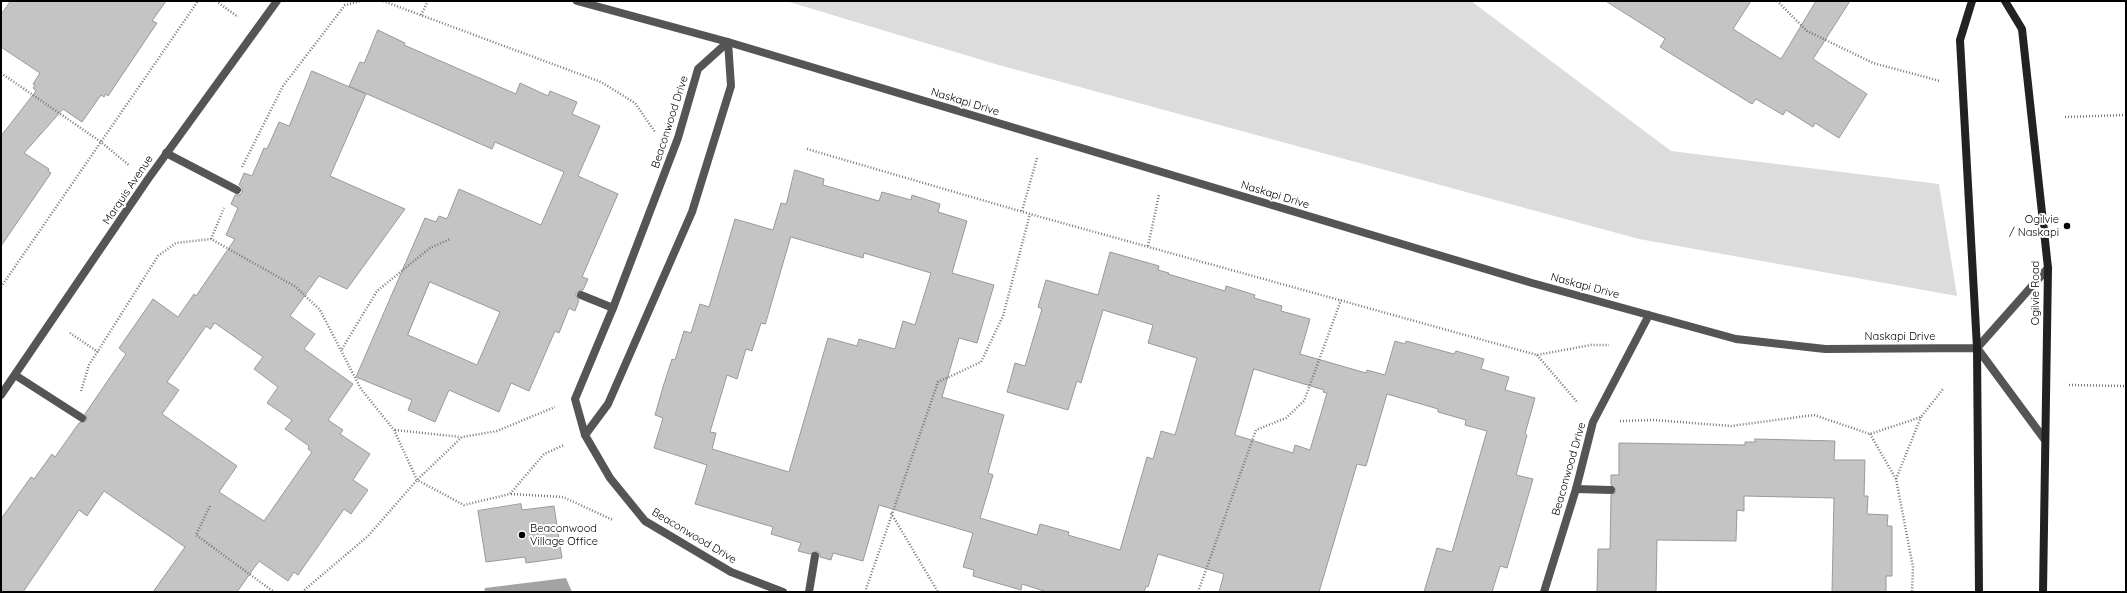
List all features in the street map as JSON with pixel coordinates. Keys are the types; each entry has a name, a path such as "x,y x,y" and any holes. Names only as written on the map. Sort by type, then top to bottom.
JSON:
{"street":[{"name":"Marquis Avenue","path":"1,395 166,153 277,1"},
{"name":"Naskapi Drive","path":"577,1 728,42 1524,281 1736,339 1825,349 1977,348"},
{"path":"1972,1 1960,40 1977,348 1979,592"},
{"name":"Ogilvie Road","path":"2005,1 2022,29 2048,268 2043,592"},
{"path":"584,435 608,404 692,212 730,86 728,42"},
{"name":"Beaconwood Drive","path":"728,42 698,69 678,138 613,308 575,399 584,435 610,478 645,521 730,572 783,592"},
{"path":"166,153 235,189"},
{"path":"1977,348 2048,268"},
{"path":"581,295 613,308"},
{"name":"Beaconwood Drive","path":"1544,592 1576,489 1593,422 1650,315"},
{"path":"1977,348 2045,440"},
{"path":"14,375 82,418"},
{"path":"1576,489 1611,490"},
{"path":"809,592 815,556"}],"path":[{"path":"1,288 198,1"},
{"path":"216,1 256,30"},
{"path":"212,240 283,86 345,5 360,1"},
{"path":"383,1 601,82 634,103 658,135 678,138"},
{"path":"421,15 428,1"},
{"path":"1777,1 1807,31 1873,63 1924,78 1962,84"},
{"path":"1,73 101,142 148,179"},
{"path":"2065,117 2126,115"},
{"path":"1022,211 1044,137"},
{"path":"807,149 1030,214 1537,355 1591,345 1635,344"},
{"path":"1148,246 1163,172"},
{"path":"865,592 891,512 938,382 981,362 1003,316 1030,214"},
{"path":"341,350 377,291 430,248 450,239"},
{"path":"70,411 81,391 89,365 158,256 176,243 212,240 296,287 320,310 361,389 394,430 418,480 464,505 510,494 563,497 617,521 645,521"},
{"path":"1198,592 1256,430 1286,418 1304,401 1341,300"},
{"path":"52,321 98,352"},
{"path":"1537,355 1593,422 1654,420 1731,426 1814,415 1870,434 1921,417"},
{"path":"2046,386 2126,386"},
{"path":"1896,478 1921,417 1943,390"},
{"path":"394,430 462,437 497,431 575,399"},
{"path":"1870,434 1896,478 1913,567 1912,592"},
{"path":"510,494 544,454 584,435"},
{"path":"302,592 368,536 418,480 462,437"},
{"path":"210,506 196,535 274,592"},
{"path":"891,512 938,592"}],"shaded area":[{"path":"786,1 1471,1 1671,151 1939,184 1957,296 1639,239 995,64"},
{"path":"566,578 572,592 484,592 485,588"}],"building":[{"path":"11,1 166,1 152,21 157,23 108,96 106,94 104,97 101,95 82,122 63,109 24,153 49,169 48,171 51,173 1,246 1,136 36,91 33,88 35,85 33,84 40,73 1,47 1,15"},
{"path":"1606,1 1751,1 1733,29 1781,59 1816,1 1850,1 1813,59 1867,94 1839,138 1815,123 1813,127 1786,110 1783,115 1756,99 1752,104 1660,47 1665,39"},
{"path":"378,30 405,43 404,45 516,94 520,83 548,96 550,91 577,102 572,114 600,126 578,176 618,194 582,277 588,279 583,290 576,293 579,300 575,311 569,308 559,333 555,331 529,391 511,383 499,412 449,390 435,422 408,410 412,400 356,377 425,218 436,222 439,216 447,219 459,189 541,225 564,172 495,142 492,149 349,86 360,62 364,63","holes":["430,282 500,312 477,365 408,335"]},
{"path":"312,71 366,94 330,176 405,209 347,289 319,276 290,316 315,334 304,349 353,384 328,420 343,430 340,434 370,454 353,480 368,490 351,514 344,509 298,575 294,572 288,581 259,561 237,592 153,592 185,547 104,491 87,516 79,510 23,592 1,592 1,519 31,477 34,479 52,454 55,457 79,423 86,421 87,418 85,414 126,354 119,348 153,299 178,317 194,294 196,296 235,239 226,235 238,208 231,204 235,195 240,195 242,192 242,187 239,185 244,173 252,176 264,148 267,149 279,122 289,126","holes":["215,323 263,357 254,369 278,387 267,403 292,420 285,429 309,446 308,449 312,452 264,521 219,492 237,466 162,414 179,390 167,382 206,326 210,329"]},
{"path":"795,170 824,179 823,185 879,201 882,192 911,200 912,195 940,204 938,212 967,221 952,273 994,285 977,343 959,338 942,397 1004,415 988,473 993,475 980,518 1037,535 1040,524 1069,532 1068,535 1120,550 1147,457 1153,459 1161,431 1175,435 1197,358 1148,343 1153,325 1103,310 1081,383 1077,381 1068,410 1007,392 1015,363 1025,366 1042,309 1038,307 1046,280 1098,295 1110,252 1159,266 1158,270 1169,273 1168,274 1225,291 1226,286 1255,295 1254,298 1282,306 1281,311 1310,319 1300,354 1366,373 1367,370 1385,375 1395,341 1405,344 1406,341 1454,354 1456,351 1484,359 1481,369 1509,377 1505,390 1535,398 1516,475 1533,479 1507,568 1500,566 1492,592 1424,592 1437,548 1452,552 1487,431 1465,425 1466,420 1438,412 1438,409 1387,394 1366,466 1357,464 1319,592 1219,592 1224,574 1158,554 1148,587 1146,586 1144,592 1047,592 1022,584 1021,590 973,576 974,570 963,567 973,533 879,505 863,561 833,553 831,560 820,557 820,554 816,551 810,554 798,551 801,543 771,534 773,527 695,504 707,465 654,448 663,418 655,415 663,387 672,359 675,360 684,331 691,333 700,304 709,307 735,219 773,230 781,203 786,204","holes":["791,237 863,258 864,253 931,273 915,325 903,321 895,349 859,339 857,346 828,338 789,472 712,449 716,433 710,432 727,375 737,379 746,349 752,351 761,323 765,324","1254,369 1324,390 1323,392 1327,393 1310,450 1295,445 1293,453 1235,435"]},
{"path":"1755,439 1835,441 1834,460 1865,460 1864,496 1868,496 1867,514 1888,515 1887,526 1892,526 1892,576 1886,576 1886,592 1832,592 1834,498 1744,496 1744,511 1737,510 1736,541 1657,540 1656,592 1597,592 1598,549 1610,549 1611,495 1615,493 1616,490 1611,485 1611,475 1619,475 1619,443 1745,445 1745,442 1755,442"},
{"name":"Beaconwood Village Office","path":"521,504 522,510 554,506 562,558 526,563 525,557 486,562 478,511"}],"place":[{"name":"Ogilvie / Naskapi","path":"2067,226"},
{"name":"Beaconwood Village Office","path":"522,535"}]}
